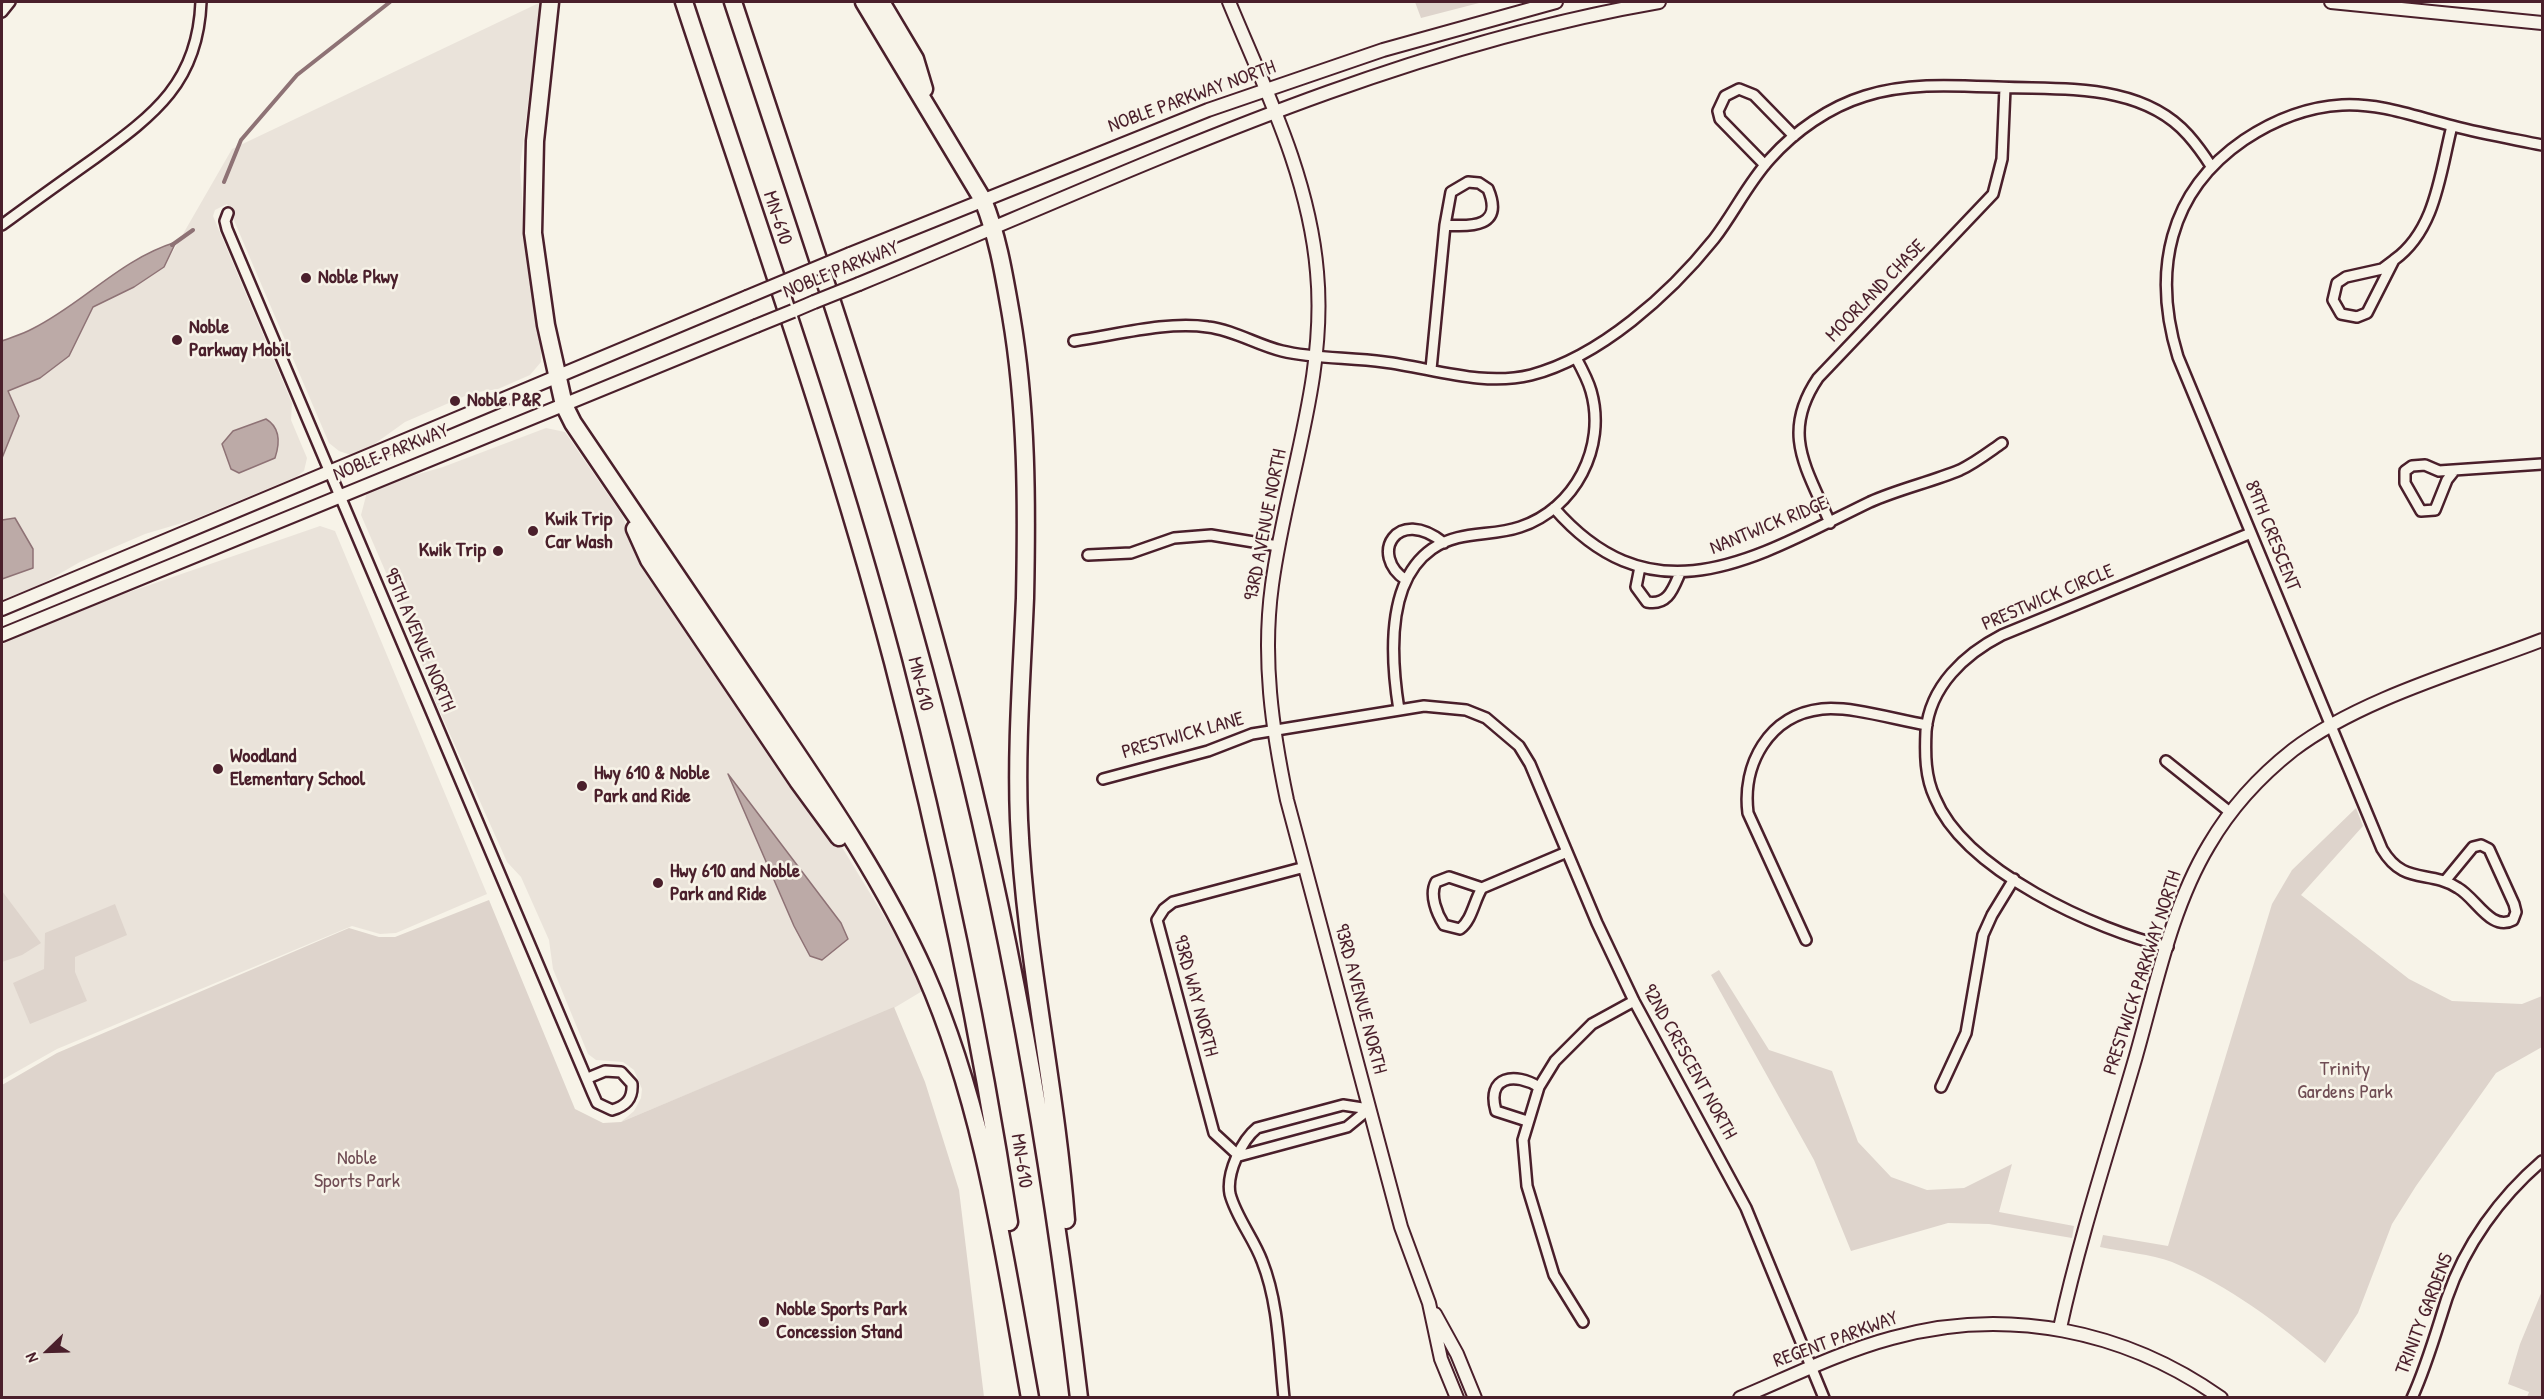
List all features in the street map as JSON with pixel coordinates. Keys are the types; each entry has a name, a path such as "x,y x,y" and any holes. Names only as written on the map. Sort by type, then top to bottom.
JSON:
{"highway":[{"path":"550,2 535,141 532,217 539,289 564,405 573,423 839,818 925,974 972,1104 990,1179 1031,1398"},
{"name":"MN-610","path":"684,2 834,464 892,660 953,912 982,1062 1009,1222 1031,1398"},
{"name":"MN-610","path":"734,2 897,508 952,704 994,879 1022,1018 1039,1111 1069,1310 1079,1398"},
{"path":"864,2 983,200 994,227 1014,334 1024,444 1025,585 1019,768 1022,861 1030,945 1059,1147 1066,1218 1069,1310"},
{"path":"880,2 915,59 930,110"}],"main road":[{"name":"93RD AVENUE NORTH","path":"1228,2 1297,170 1311,224 1317,273 1315,357 1306,418 1278,546 1272,585 1268,650 1274,730 1287,800 1401,1227 1429,1303 1441,1359 1457,1398"},
{"name":"NOBLE PARKWAY NORTH","path":"850,254 1137,137 1265,89 1383,50 1556,2"},
{"path":"994,227 1275,113 1452,52 1551,26 1659,2"},
{"path":"2331,2 2542,23"},
{"name":"NOBLE PARKWAY","path":"2,634 994,227"},
{"name":"NOBLE PARKWAY","path":"2,609 850,254"},
{"name":"PRESTWICK PARKWAY NORTH","path":"2060,1328 2168,947 2195,871 2208,846 2231,813 2280,761 2331,725 2372,706 2542,640"},
{"name":"93RD AVENUE NORTH","path":"1429,1303 1457,1354 1475,1398"},
{"name":"REGENT PARKWAY","path":"1740,1398 1881,1341 1925,1330 2007,1324 2060,1328 2100,1338 2144,1353 2221,1398"}],"street":[{"path":"2,12 10,2"},
{"path":"2,225 130,132 160,106 190,61 198,34 201,2"},
{"path":"1074,341 1187,326 1210,327 1282,351 1315,357 1384,362 1474,378 1501,379 1527,376 1576,358 1614,333 1683,274 1714,240 1765,165 1794,136 1840,106 1867,95 1896,88 2082,89 2111,93 2138,102 2163,115 2186,133 2211,165"},
{"name":"MOORLAND CHASE","path":"1830,523 1799,446 1800,410 1818,378 1993,194 2002,159 2005,88"},
{"path":"1765,165 1720,119 1718,111 1725,96 1739,89 1754,95 1794,136"},
{"name":"89TH CRESCENT","path":"2445,881 2473,847 2481,845 2489,849 2514,904 2516,912 2513,920 2505,924 2497,924 2477,902 2445,881 2408,874 2388,859 2178,357 2165,300 2165,271 2170,242 2180,214 2193,189 2211,165 2262,128 2315,108 2370,106 2542,145"},
{"path":"2394,260 2367,313 2357,317 2341,314 2332,300 2337,284 2346,277 2382,269 2394,260 2410,249 2429,215 2452,126"},
{"path":"1431,369 1445,225 1450,192 1468,182 1479,183 1488,189 1492,210 1487,220 1478,225 1445,225"},
{"name":"95TH AVENUE NORTH","path":"228,213 225,221 227,229 479,830 597,1103 605,1108 619,1108 630,1099 632,1084 621,1072 605,1071 588,1078"},
{"path":"1399,710 1394,656 1396,624 1406,580 1432,549 1444,543 1469,534 1520,527 1554,508 1569,494 1581,475 1590,456 1595,413 1591,391 1576,358"},
{"name":"NANTWICK RIDGE","path":"1554,508 1583,538 1606,554 1640,567 1680,573 1724,567 1796,539 1872,501 1961,469 2002,443"},
{"path":"2455,470 2447,480 2435,510 2421,511 2405,483 2405,471 2412,466 2425,465 2439,471 2542,464"},
{"path":"1406,580 1395,570 1389,556 1389,548 1396,535 1410,528 1421,528 1444,543"},
{"name":"PRESTWICK CIRCLE","path":"2168,947 2145,942 2067,911 2014,879 1964,840 1935,800 1926,768 1927,725 1934,703 1945,681 1961,662 1980,646 2251,533"},
{"path":"1088,555 1131,553 1174,538 1211,535 1278,546"},
{"path":"1640,567 1636,587 1647,602 1654,604 1669,596 1680,573"},
{"name":"PRESTWICK LANE","path":"1103,778 1208,750 1252,734 1435,706 1466,710 1486,718 1519,746"},
{"path":"1806,939 1748,813 1745,793 1748,773 1756,753 1768,737 1784,723 1822,709 1927,725"},
{"name":"92ND CRESCENT NORTH","path":"1519,746 1530,764 1634,1001 1733,1181 1765,1250 1824,1398"},
{"path":"2166,761 2231,813"},
{"path":"1482,888 1449,877 1436,882 1432,889 1433,897 1444,925 1460,929 1467,923 1472,904 1482,888 1567,852"},
{"name":"93RD WAY NORTH","path":"1239,1156 1214,1133 1157,920 1164,909 1173,902 1305,867"},
{"path":"1941,1087 1966,1033 1983,935 1992,915 2014,879"},
{"path":"1583,1322 1554,1275 1533,1211 1523,1160 1527,1121 1539,1087 1555,1061 1592,1024 1634,1001"},
{"path":"1527,1121 1496,1111 1493,1100 1494,1092 1500,1083 1509,1078 1526,1079 1539,1087"},
{"path":"1284,1398 1271,1292 1263,1261 1230,1193 1232,1171 1248,1136 1257,1128 1342,1105 1369,1109"},
{"path":"1239,1156 1347,1127 1369,1109"},
{"name":"TRINITY GARDENS","path":"2412,1398 2426,1367 2460,1266 2495,1210 2516,1185 2542,1161"}],"shaded area":[{"path":"541,2 520,167 527,266 541,348 541,362 530,375 498,389 472,393 405,422 366,450 351,455 339,451 329,443 227,204 215,210 213,216 292,403 291,420 307,458 304,471 296,477 192,520 145,534 80,562 40,585 2,600 2,458 19,416 8,391 40,378 69,356 93,307 134,287 164,267 232,149"},
{"path":"176,242 164,267 134,287 93,307 69,356 40,378 8,391 19,416 2,458 2,341 29,331 51,319 119,271 156,250"},
{"path":"266,419 277,431 278,447 275,458 239,473 231,469 222,444 233,431"},
{"path":"546,428 565,432 622,515 639,557 837,839 890,926 924,990 894,1008 621,1122 634,1111 641,1098 642,1089 634,1070 623,1062 596,1060 588,1054 553,969 549,940 521,877 507,862 436,703 406,619 361,515 367,492 374,487 443,467"},
{"path":"15,518 33,549 33,568 2,579 2,520"},
{"name":"Woodland Elementary School","path":"320,526 335,531 487,894 396,933 380,934 352,926 57,1049 2,1080 2,644 115,597"},
{"path":"728,774 841,923 848,939 822,960 810,956 794,926"}],"green space":[{"path":"1415,2 1483,2 1421,18"},
{"name":"Trinity Gardens Park","path":"2356,808 2363,826 2301,895 2409,979 2452,1001 2522,1004 2542,996 2542,1047 2496,1073 2416,1186 2392,1224 2358,1313 2325,1363 2253,1306 2214,1282 2164,1259 2100,1247 2103,1235 2168,1246 2272,904 2292,870"},
{"path":"2,891 41,943 22,955 2,962"},
{"name":"Noble Sports Park","path":"489,900 575,1109 603,1123 621,1122 894,1007 925,1082 959,1190 984,1397 2,1397 2,1085 57,1053 349,928 379,937 395,937"},
{"path":"115,904 127,935 75,957 75,972 87,1001 30,1024 13,983 44,969 45,933"},
{"path":"1719,970 1769,1050 1832,1071 1858,1142 1891,1177 1927,1190 1964,1188 2012,1164 1999,1212 2074,1226 2072,1238 1989,1224 1948,1223 1851,1251 1814,1160 1711,975"},
{"path":"2542,1291 2542,1397 2527,1397 2529,1392 2508,1384 2520,1344"}],"waterway":[{"path":"224,182 241,140 297,75 390,2"},
{"path":"172,245 193,230"}],"place":[{"name":"Noble Pkwy","path":"306,278"},
{"name":"Noble Parkway Mobil","path":"177,340"},
{"name":"Noble P&R","path":"455,401"},
{"name":"Kwik Trip Car Wash","path":"533,531"},
{"name":"Kwik Trip","path":"498,551"},
{"name":"Woodland Elementary School","path":"218,769"},
{"name":"Hwy 610 & Noble Park and Ride","path":"582,786"},
{"name":"Hwy 610 and Noble Park and Ride","path":"658,883"},
{"name":"Noble Sports Park Concession Stand","path":"764,1322"}]}
